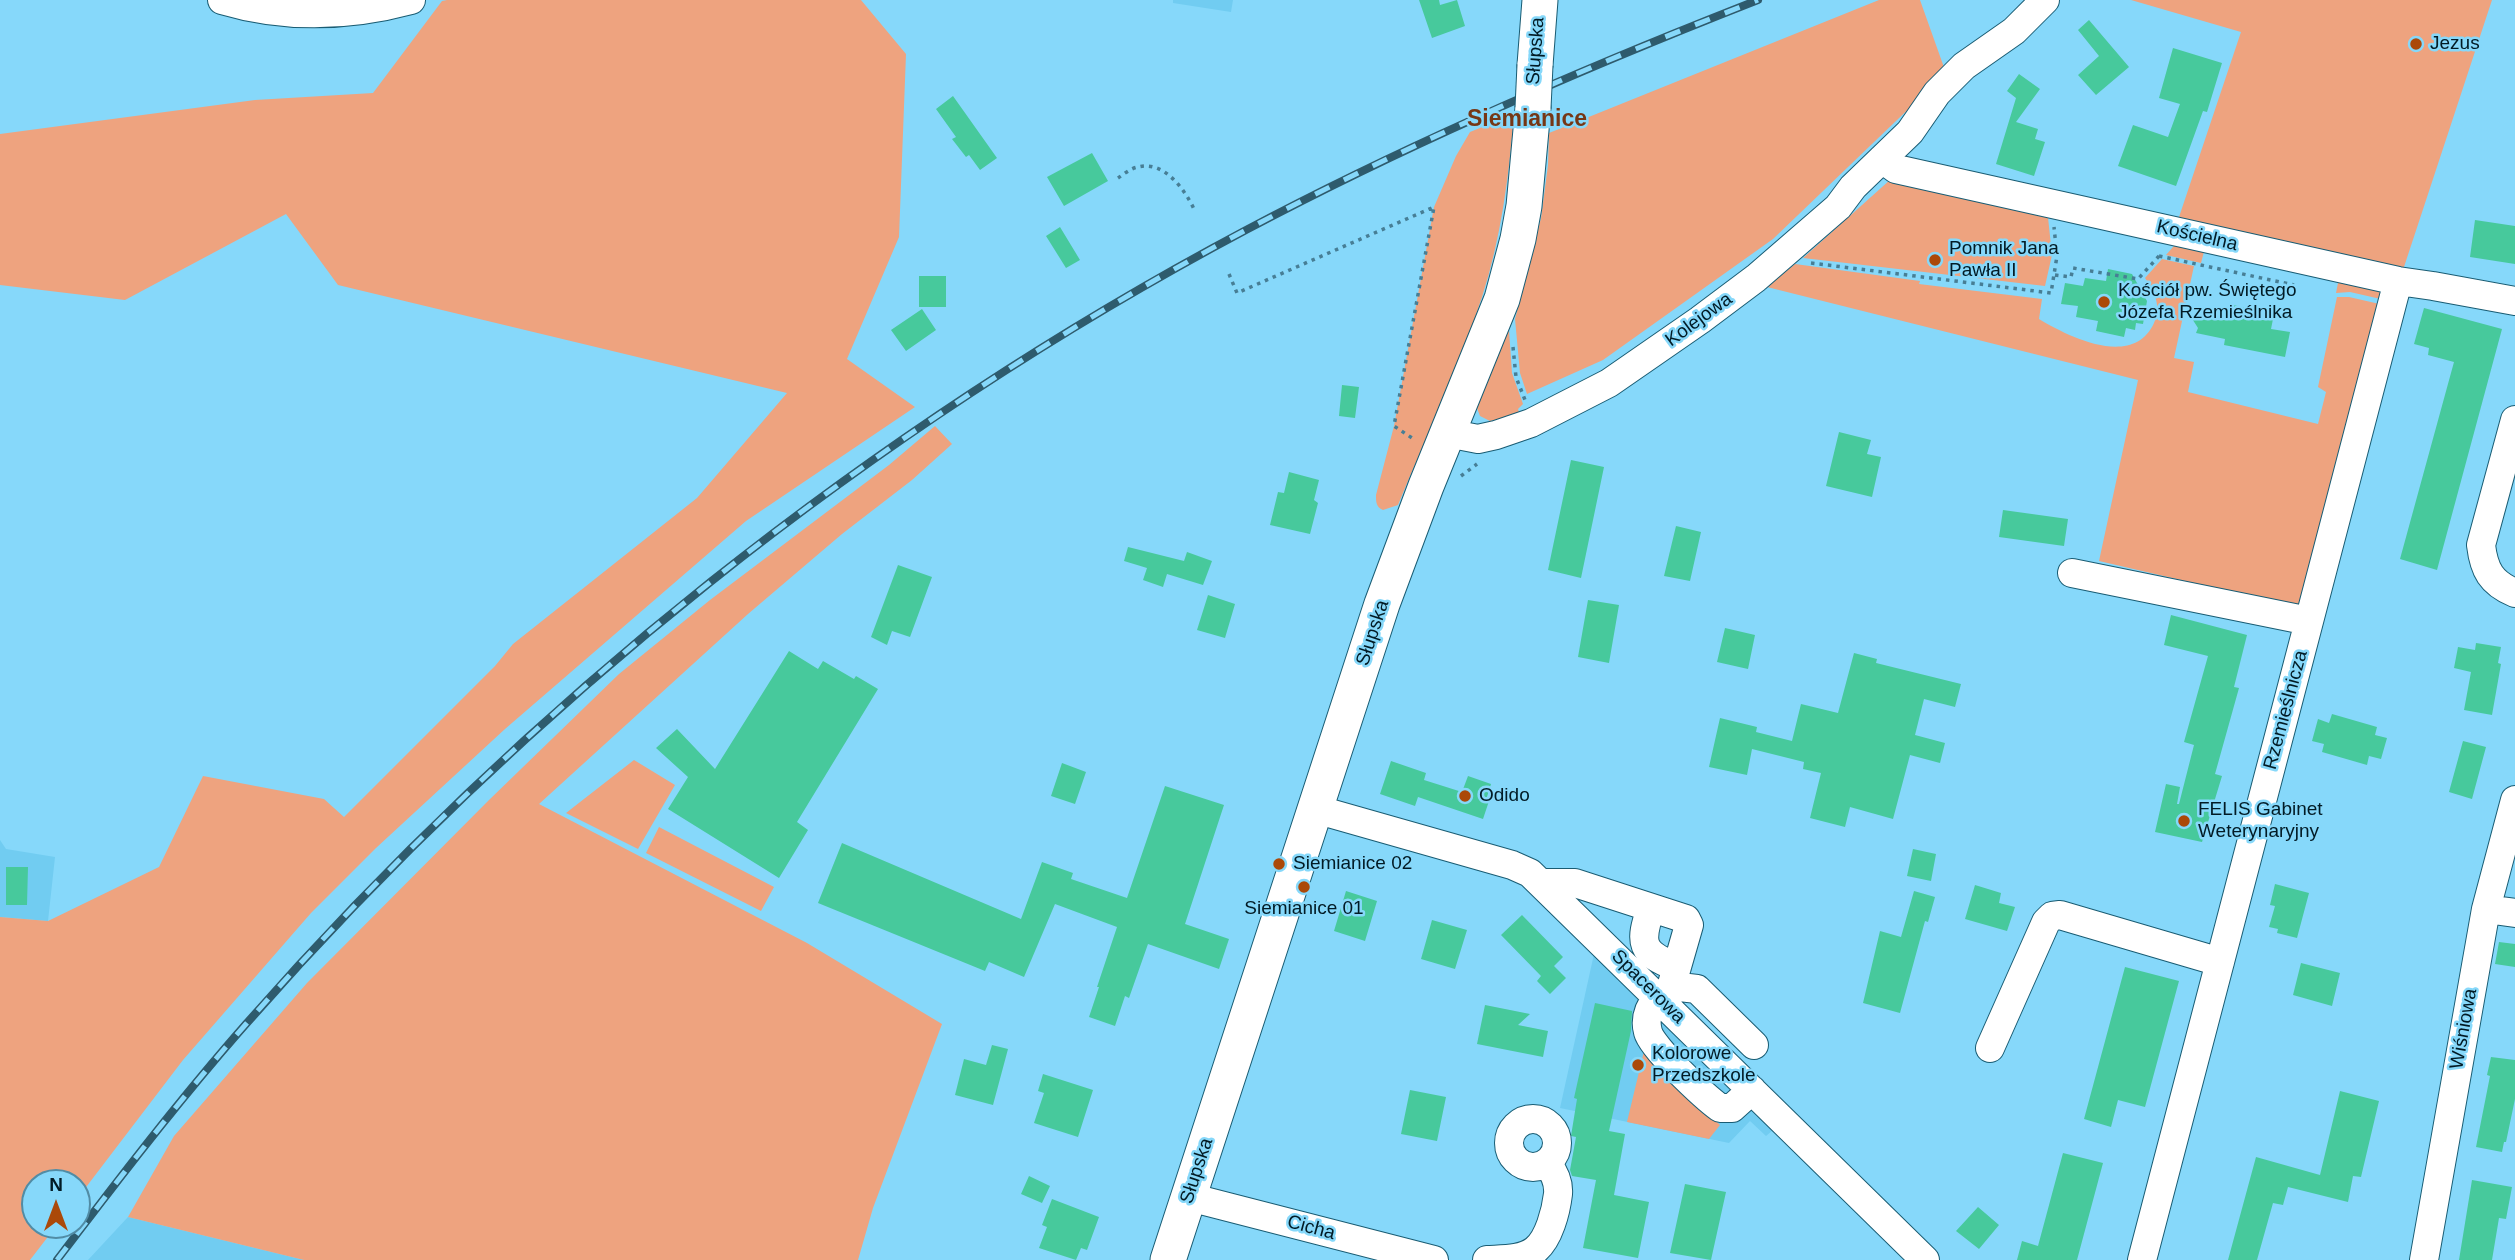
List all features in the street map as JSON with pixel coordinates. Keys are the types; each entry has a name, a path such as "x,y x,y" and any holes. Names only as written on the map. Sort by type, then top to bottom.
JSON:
{"main road":[{"name":"Słupska","path":"1168,1260 1436,440 1494,320 1509,273 1524,205 1540,0"}],"street":[{"path":"222,0 278,13 318,15 354,13 411,0"},
{"name":"Kolejowa","path":"1436,440 1496,435 1543,417 1609,383 1700,320 1756,278 1838,207 1853,187 1910,132 1937,93 1964,66 2014,31 2045,0"},
{"name":"Kościelna","path":"1882,159 1896,169 2051,204 2398,281 2515,301"},
{"name":"Rzemieślnicza","path":"2142,1260 2398,281"},
{"path":"2515,419 2482,545 2484,564 2493,579 2515,593"},
{"path":"2072,573 2309,621"},
{"name":"Wiśniowa","path":"2424,1260 2486,909 2515,800"},
{"name":"Spacerowa","path":"1315,809 1512,865 1530,873 1668,988"},
{"path":"1542,883 1575,883 1686,919 1689,925 1668,988 1647,1014 1648,1032 1655,1045 1720,1108 1732,1108 1752,1090 1925,1260"},
{"path":"1651,908 1644,929 1644,945 1656,959 1668,988"},
{"path":"2486,909 2515,913"},
{"path":"1990,1048 2046,922 2052,916 2060,915 2220,962"},
{"path":"1668,988 1697,989 1754,1045"},
{"path":"1487,1260 1525,1256 1543,1242 1558,1193 1553,1171 1547,1163"},
{"name":"Cicha","path":"1188,1197 1434,1260"}],"path":[{"path":"1118,178 1135,167 1145,166 1157,170 1179,184 1194,209"},
{"path":"1808,263 2051,293 2057,256 2051,204"},
{"path":"1228,274 1237,293 1434,207 1394,426 1436,440"},
{"path":"2054,275 2071,277 2073,268 2138,279 2181,233"}],"shaded area":[{"path":"861,0 906,54 899,237 847,359 915,407 746,521 505,729 376,848 311,913 183,1060 91,1181 91,1169 21,1169 21,1239 46,1239 30,1260 0,1260 0,917 48,921 159,867 203,776 324,799 344,817 495,666 513,644 697,498 787,393 338,285 286,214 125,300 0,285 0,134 255,100 373,93 442,1"},
{"path":"1173,0 1233,0 1231,12 1173,3"},
{"path":"1879,0 1920,0 1946,73 1773,239 1603,360 1527,394 1520,373 1515,319 1541,218 1549,133"},
{"path":"2131,0 2492,0 2401,276 2175,229 2241,32"},
{"path":"1514,114 1503,207 1482,297 1453,376 1398,505 1383,510 1377,504 1376,495 1394,426 1434,207 1456,156 1470,132"},
{"path":"1891,179 2047,208 2052,255 2045,286 1803,258"},
{"path":"2180,239 2206,244 2201,263 2166,255"},
{"path":"2162,259 2194,266 2174,358 2194,362 2188,392 2318,424 2326,392 2318,387 2337,297 2384,305 2306,609 2099,561 2138,380 1767,287 1795,264 1920,281 1919,284 2042,299 2039,319 2083,340 2116,347 2131,344 2144,337 2154,323 2157,305 2154,293 2145,278"},
{"path":"2340,273 2380,288 2385,300 2350,292 2336,293"},
{"path":"1508,316 1512,373 1523,404 1518,409 1520,415 1490,421 1480,416 1475,403"},
{"path":"935,426 952,444 748,614 539,804 807,943 942,1024 873,1208 858,1260 304,1260 128,1217 174,1136 307,983 489,800 619,674 710,600 889,465"},
{"path":"634,760 675,785 638,849 566,813"},
{"path":"659,827 774,887 761,911 646,853"},
{"path":"0,840 6,849 55,857 48,921 0,917"},
{"name":"Kolorowe Przedszkole","path":"1594,954 1773,1130 1766,1136 1750,1121 1729,1143 1560,1108"},
{"path":"1644,1051 1720,1125 1709,1139 1627,1122"},
{"path":"128,1217 304,1260 88,1260"}],"building":[{"path":"1419,0 1439,0 1440,5 1457,0 1465,26 1432,38"},
{"path":"2089,20 2129,67 2096,95 2078,75 2099,56 2078,30"},
{"path":"2173,48 2222,63 2207,112 2203,111 2176,186 2118,166 2133,125 2168,137 2180,104 2159,98"},
{"path":"2019,74 2040,89 2016,122 2038,129 2035,139 2045,142 2034,176 1996,164 2016,98 2007,91"},
{"path":"953,96 997,158 980,170 952,139 956,137 936,109"},
{"path":"1092,153 1108,181 1064,206 1047,177"},
{"path":"2475,220 2515,226 2515,264 2470,257"},
{"path":"1060,227 1080,260 1066,268 1046,236"},
{"name":"Kościół pw. Świętego Józefa Rzemieślnika","path":"2108,269 2132,274 2147,301 2143,324 2136,323 2135,330 2126,328 2124,337 2096,331 2098,321 2076,317 2078,306 2061,304 2065,283 2083,286 2085,278 2106,281"},
{"path":"919,276 946,276 946,307 919,307"},
{"path":"2233,305 2274,314 2271,329 2290,332 2285,357 2224,345 2225,339 2196,333 2198,328 2191,317 2206,306 2231,311"},
{"path":"2424,308 2502,329 2437,570 2400,559 2454,362 2428,355 2429,348 2414,344"},
{"path":"922,309 936,330 906,351 891,330"},
{"path":"1342,385 1359,387 1355,418 1339,416"},
{"path":"1839,432 1871,440 1867,454 1881,457 1872,497 1826,486"},
{"path":"1571,460 1604,467 1581,578 1548,570"},
{"path":"1289,472 1319,480 1314,500 1318,503 1310,534 1270,525 1278,492 1284,493"},
{"path":"2003,510 2068,519 2064,546 1999,537"},
{"path":"1676,526 1701,532 1690,581 1664,576"},
{"path":"1128,547 1184,561 1187,552 1212,561 1203,585 1167,574 1163,587 1143,580 1147,568 1124,561"},
{"path":"898,565 932,577 910,637 892,631 887,645 871,637"},
{"path":"1208,595 1235,604 1225,638 1197,630"},
{"path":"1588,600 1619,605 1609,663 1578,657"},
{"path":"2171,615 2247,635 2234,687 2239,688 2215,774 2222,776 2202,842 2155,832 2166,784 2180,787 2179,804 2194,745 2184,742 2208,656 2164,645"},
{"path":"1725,628 1755,635 1748,669 1717,662"},
{"path":"2476,643 2501,647 2498,663 2501,664 2492,715 2464,710 2471,672 2454,668 2458,647 2475,650"},
{"path":"789,651 818,669 823,661 878,689 797,822 808,830 779,878 668,809 688,777 656,748 677,729 715,769"},
{"path":"1854,653 1877,659 1876,663 1961,684 1955,707 1924,699 1915,735 1945,743 1940,763 1910,755 1893,819 1850,807 1845,827 1810,818 1821,773 1803,769 1804,762 1752,749 1747,775 1709,767 1720,718 1757,727 1756,732 1792,741 1801,704 1838,713"},
{"path":"2332,714 2377,727 2375,735 2387,738 2381,759 2369,756 2367,765 2322,752 2324,744 2312,741 2318,719 2329,723"},
{"path":"2463,741 2486,747 2472,799 2449,792"},
{"path":"1391,761 1426,773 1424,780 1462,792 1468,776 1491,784 1483,819 1418,797 1415,806 1380,794"},
{"path":"1062,763 1086,772 1075,804 1051,796"},
{"path":"1165,786 1224,805 1185,924 1229,939 1219,969 1148,944 1129,998 1125,996 1115,1026 1089,1017 1117,927 1055,904 1024,977 989,962 985,971 818,903 842,843 1021,919 1042,862 1073,873 1071,879 1127,898"},
{"path":"1913,849 1936,854 1931,881 1907,876"},
{"path":"6,867 28,867 27,905 6,905"},
{"path":"2275,884 2309,893 2297,938 2277,933 2278,929 2269,927 2275,906 2270,905"},
{"path":"1975,885 2001,893 1999,903 2015,907 2007,931 1965,919"},
{"path":"1346,891 1377,901 1365,941 1334,931"},
{"path":"1914,891 1935,897 1928,922 1925,921 1900,1013 1863,1003 1880,931 1901,937"},
{"path":"1522,915 1563,957 1554,966 1566,978 1550,994 1537,981 1541,976 1501,935"},
{"path":"1432,920 1467,930 1455,969 1421,959"},
{"path":"2499,942 2515,944 2515,967 2495,964"},
{"path":"2301,963 2340,973 2332,1006 2293,995"},
{"path":"2125,967 2179,981 2145,1107 2118,1100 2111,1127 2084,1119"},
{"path":"1595,1003 1632,1011 1631,1031 1609,1131 1625,1134 1614,1195 1649,1202 1638,1258 1583,1248 1596,1180 1572,1176 1570,1170 1576,1137 1571,1136 1577,1099 1574,1098"},
{"path":"1485,1005 1530,1014 1518,1025 1548,1031 1543,1057 1477,1044"},
{"path":"992,1045 1008,1049 993,1105 955,1095 964,1059 986,1065"},
{"path":"2491,1057 2515,1060 2515,1099 2502,1152 2476,1147 2490,1076 2487,1075"},
{"path":"1043,1074 1093,1090 1078,1137 1034,1123 1044,1093 1038,1091"},
{"path":"1410,1090 1446,1097 1437,1141 1401,1134"},
{"path":"2340,1091 2379,1101 2361,1177 2353,1176 2348,1202 2288,1187 2283,1205 2273,1203 2257,1260 2228,1260 2256,1157 2320,1175"},
{"path":"2063,1153 2103,1163 2077,1260 2017,1260 2022,1241 2038,1246"},
{"path":"1029,1176 1050,1186 1042,1203 1021,1194"},
{"path":"2472,1180 2512,1187 2506,1219 2499,1218 2492,1260 2459,1260"},
{"path":"1685,1184 1726,1192 1711,1260 1670,1253"},
{"path":"1052,1199 1099,1217 1087,1250 1081,1248 1076,1260 1039,1248 1047,1227 1042,1225"},
{"path":"1978,1207 1999,1225 1979,1249 1956,1231"}],"railway":[{"path":"57,1260 173,1111 246,1024 354,906 468,793 587,685 710,582 839,485 971,393 1107,308 1246,230 1372,166 1499,107 1758,0"}],"place":[{"name":"Jezus","path":"2416,44"},
{"name":"Pomnik Jana Pawła II","path":"1935,260"},
{"name":"Kościół pw. Świętego Józefa Rzemieślnika","path":"2104,302"},
{"name":"Odido","path":"1465,796"},
{"name":"FELIS Gabinet Weterynaryjny","path":"2184,821"},
{"name":"Siemianice 02","path":"1279,864"},
{"name":"Siemianice 01","path":"1304,887"},
{"name":"Kolorowe Przedszkole","path":"1638,1065"}],"district":[{"name":"Siemianice","path":"1527,120"}]}
